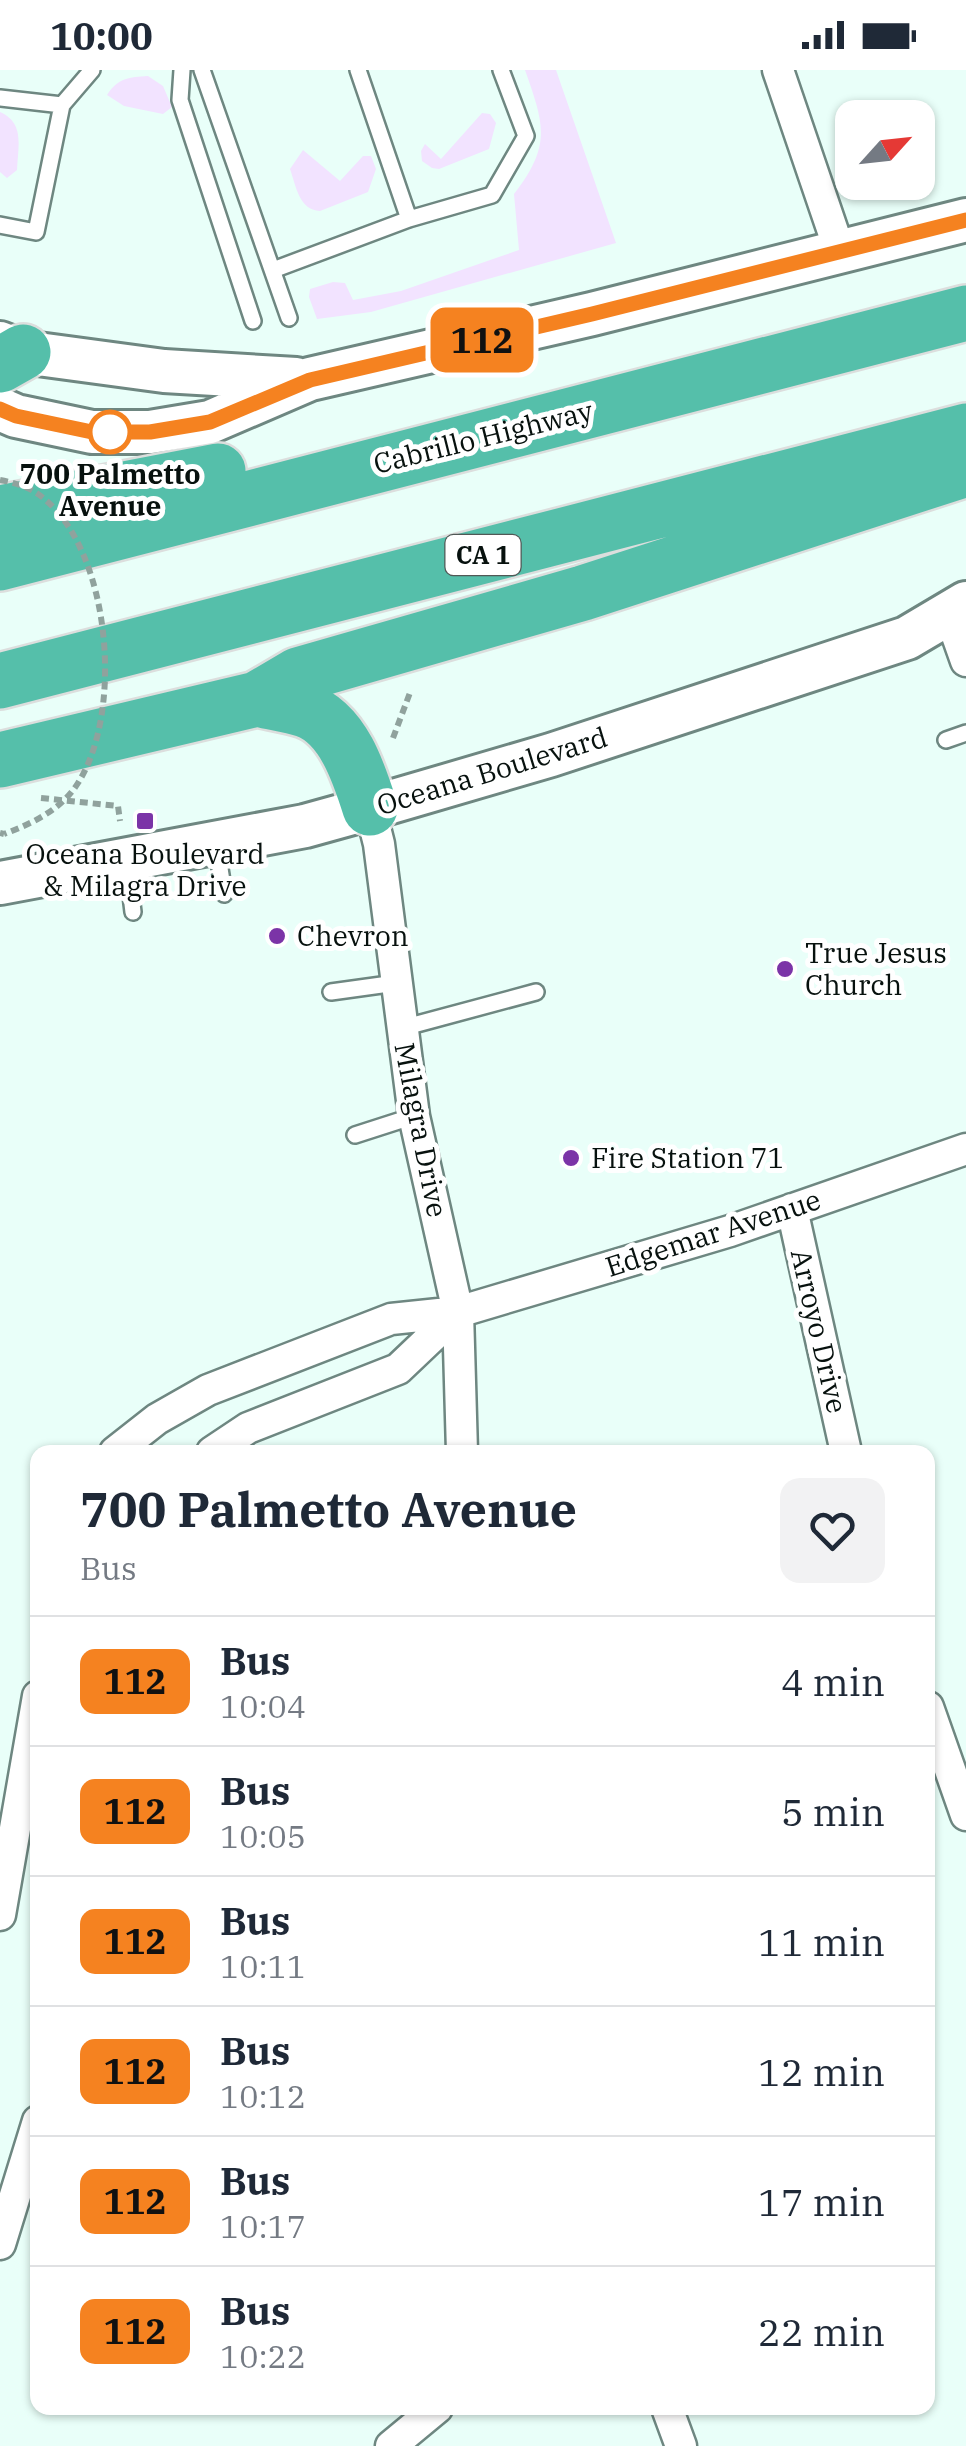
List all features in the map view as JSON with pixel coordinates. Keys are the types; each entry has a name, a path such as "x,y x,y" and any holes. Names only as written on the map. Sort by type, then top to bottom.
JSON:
{"highway":[{"name":"Cabrillo Highway","path":"0,563 966,313"},
{"name":"CA 1","path":"0,680 966,431"},
{"path":"0,513 360,442 443,446"},
{"path":"13,778 257,700 298,675 583,593 966,469"},
{"path":"257,700 306,710 324,720 350,757 370,808"}],"main road":[{"path":"0,410 92,432 150,432 210,422 310,380 966,220"},
{"path":"8,353 182,372 310,380"},
{"name":"Oceana Boulevard","path":"0,884 124,841 216,842 305,826 370,808 552,755 907,638 958,608"}],"street":[{"path":"778,70 840,252"},
{"path":"958,608 966,662"},
{"name":"Milagra Drive","path":"370,808 379,844 414,1116 458,1312 462,1445"},
{"name":"Edgemar Avenue","path":"124,1445 157,1419 208,1390 391,1318 458,1312 730,1231 966,1150"},
{"name":"Arroyo Drive","path":"792,1209 844,1445"},
{"name":"Edgemar Avenue","path":"222,1445 248,1428 398,1369 458,1312"},
{"path":"935,1727 966,1815"},
{"path":"0,1914 30,1742"},
{"path":"0,2244 30,2151"},
{"path":"391,2446 429,2415"},
{"path":"669,2415 681,2446"}],"lane":[{"path":"0,225 36,232 62,105 92,70"},
{"path":"182,70 180,100 254,321"},
{"path":"202,70 289,318"},
{"path":"358,70 410,219"},
{"path":"273,270 410,219 492,195 526,136 501,70"},
{"path":"0,98 62,105"},
{"path":"946,740 966,733"},
{"path":"124,841 133,912"},
{"path":"216,842 224,894"},
{"path":"331,992 396,983"},
{"path":"402,1028 536,992"},
{"path":"355,1135 414,1116"}],"path":[{"path":"0,480 20,484 58,512 90,576 106,648 100,720 91,755 78,783 58,806 33,823 0,834"},
{"path":"395,745 392,736 413,686"},
{"path":"13,778 118,806 124,841"}],"shaded area":[{"path":"525,70 556,70 616,243 371,312 317,319 310,289 333,282 345,283 353,300 401,291 519,250 514,194 534,162 541,134 537,105"},
{"path":"148,76 163,86 172,107 163,114 124,106 107,95 125,80"},
{"path":"0,112 13,122 18,136 17,170 7,178 0,172"},
{"path":"482,113 490,114 496,123 489,149 439,169 422,161 425,144 441,159"},
{"path":"303,150 340,181 363,156 371,156 376,169 368,192 320,211 313,210 299,196 290,169"}],"bus line":[{"name":"112","path":"0,409 92,432 150,432 210,422 310,380 966,220"}],"place":[{"name":"700 Palmetto Avenue","path":"110,432"},
{"name":"Oceana Boulevard & Milagra Drive","path":"145,821"},
{"name":"Chevron","path":"277,936"},
{"name":"True Jesus Church","path":"785,969"},
{"name":"Fire Station 71","path":"571,1158"}]}
